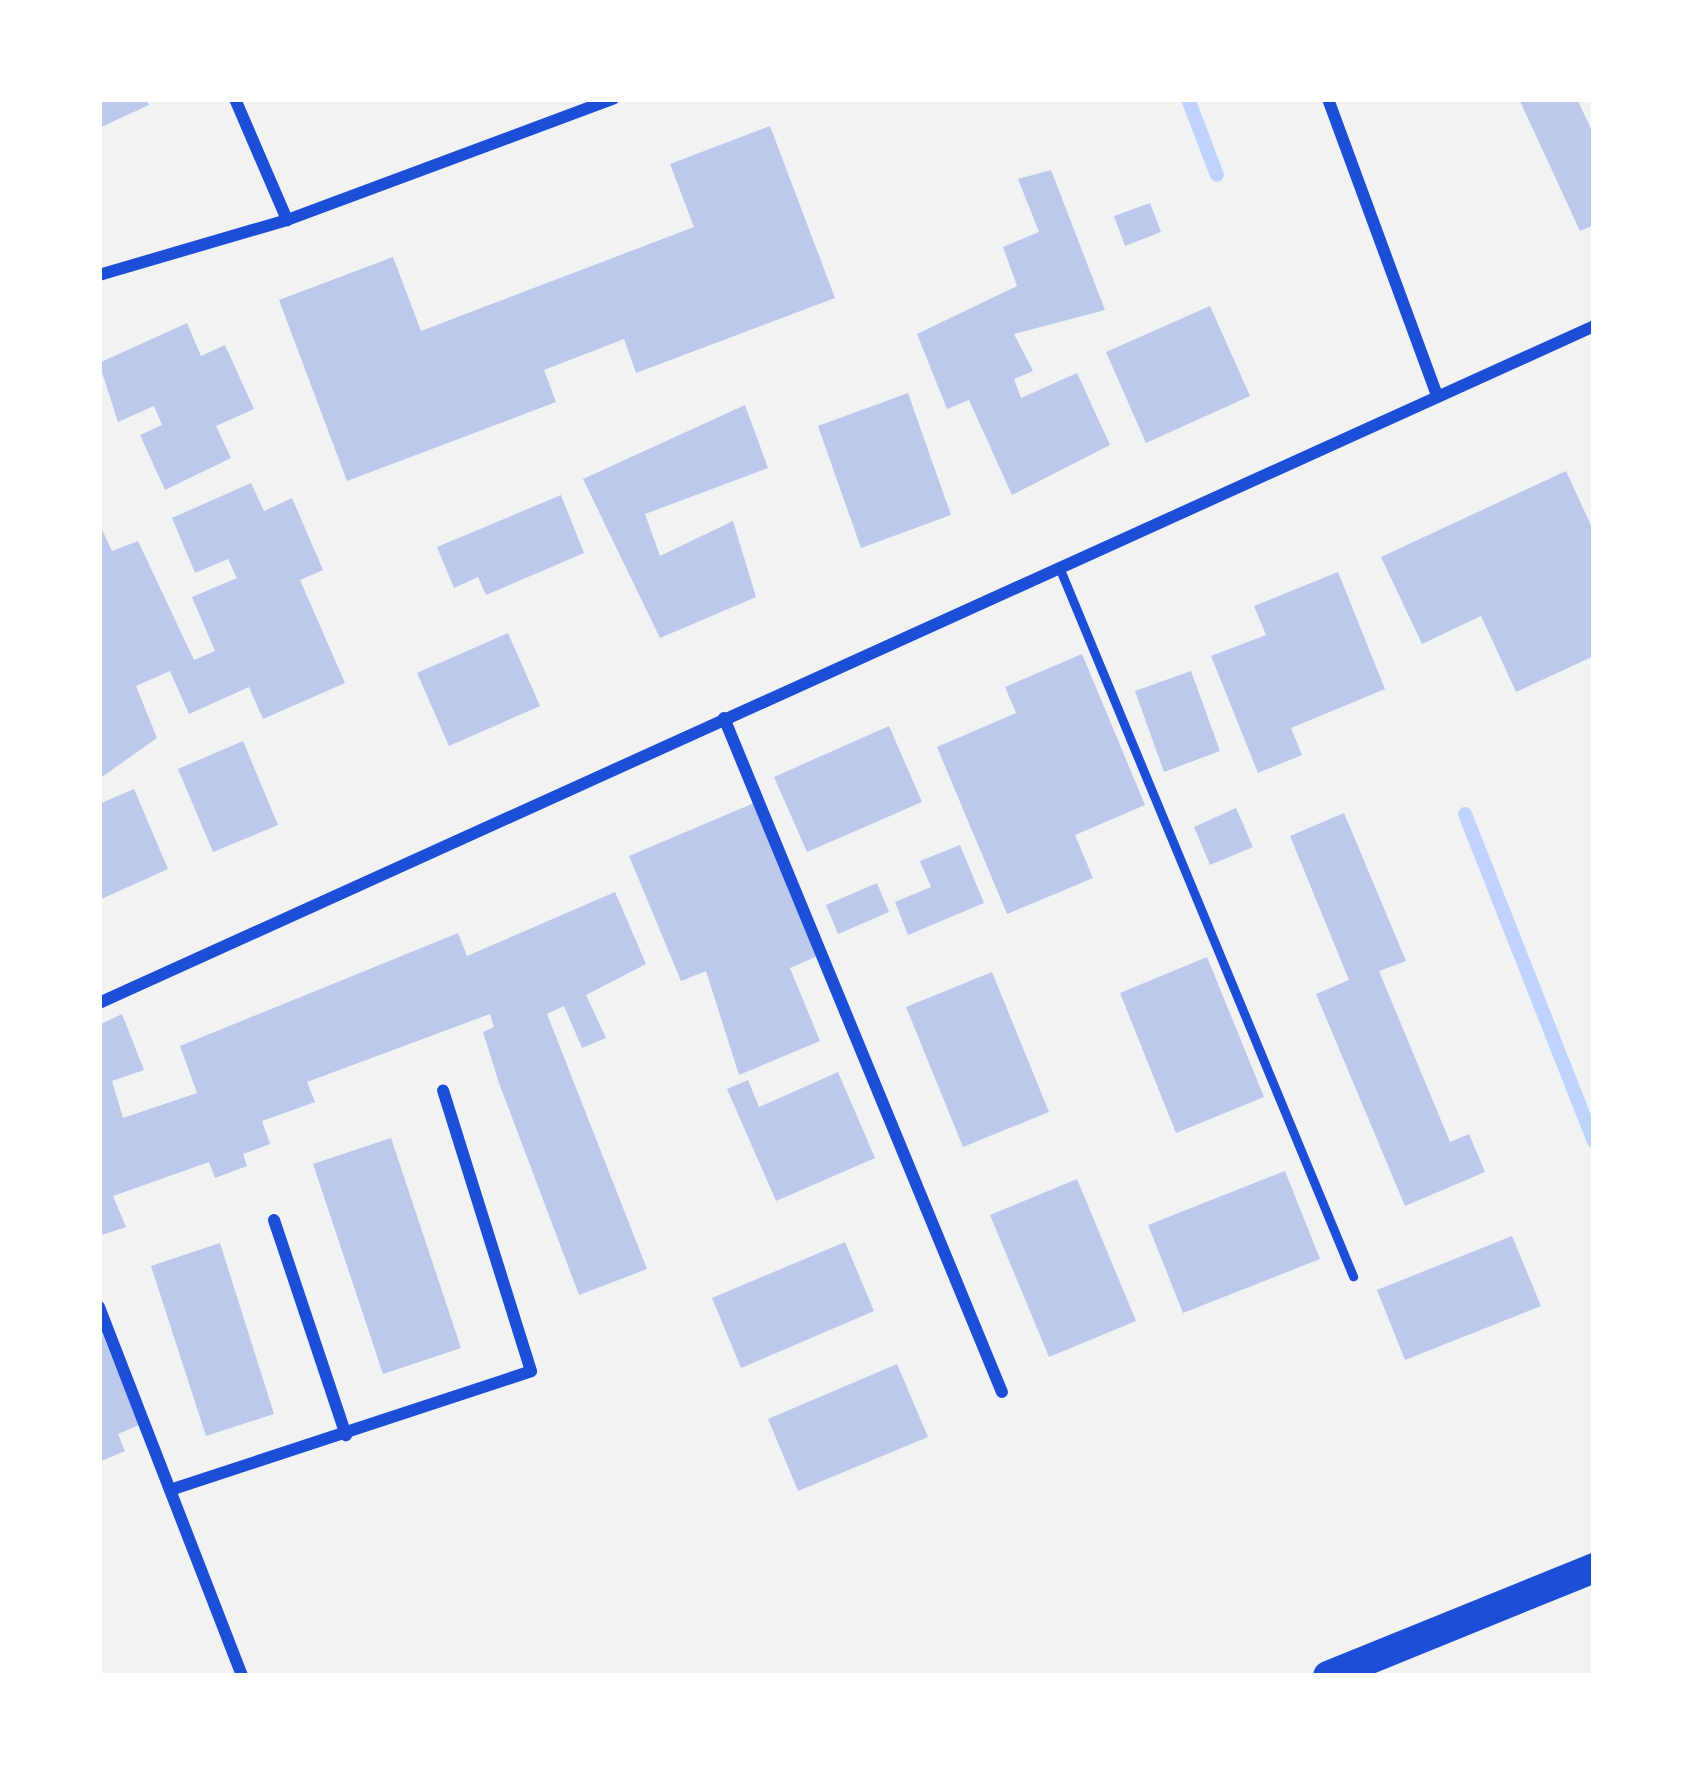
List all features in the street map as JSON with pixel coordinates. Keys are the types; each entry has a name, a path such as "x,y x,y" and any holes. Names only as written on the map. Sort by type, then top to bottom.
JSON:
{"main road":[{"path":"1328,1676 1594,1568"}],"street":[{"path":"235,99 286,220"},
{"path":"99,275 286,220 613,99"},
{"path":"1328,99 1437,396"},
{"path":"99,1004 1594,326"},
{"path":"724,718 1002,1392"},
{"path":"170,1490 531,1371 443,1090"},
{"path":"274,1220 346,1435"},
{"path":"99,1307 242,1676"}],"lane":[{"path":"1059,567 1353,1276"}],"building":[{"path":"99,99 147,99 149,105 99,128"},
{"path":"1519,99 1577,99 1594,135 1594,225 1580,231"},
{"path":"770,126 835,298 636,373 624,339 544,370 556,402 347,481 279,300 393,257 421,331 694,227 670,164"},
{"path":"1051,170 1105,310 1014,334 1033,371 1014,379 1021,398 1077,373 1110,445 1012,495 969,400 947,409 917,334 1017,286 1003,247 1039,232 1018,179"},
{"path":"1150,203 1161,232 1125,246 1114,216"},
{"path":"1210,306 1250,396 1146,443 1106,352"},
{"path":"187,323 201,356 225,345 254,409 216,426 231,458 165,490 140,435 162,425 154,406 118,422 99,363"},
{"path":"908,393 951,515 861,548 818,426"},
{"path":"745,405 768,468 645,514 660,556 733,521 756,597 660,638 583,479"},
{"path":"1566,471 1594,532 1594,656 1516,692 1481,616 1422,644 1381,557"},
{"path":"251,483 264,511 292,498 323,570 300,580 345,683 263,719 249,687 189,714 170,671 136,686 157,738 99,779 99,523 112,551 138,541 194,660 215,651 192,597 237,578 228,559 195,573 172,518"},
{"path":"561,495 584,553 486,595 478,577 454,588 437,547"},
{"path":"1338,572 1385,689 1291,728 1302,755 1258,773 1211,656 1266,635 1254,606"},
{"path":"508,633 540,706 449,746 417,673"},
{"path":"1082,654 1145,805 1075,835 1093,878 1007,914 937,747 1016,713 1005,687"},
{"path":"1191,671 1220,751 1164,772 1135,691"},
{"path":"889,726 922,802 807,852 774,777"},
{"path":"243,741 278,825 213,852 178,769"},
{"path":"134,789 168,869 99,900 99,804"},
{"path":"754,803 818,956 790,968 820,1041 739,1075 706,971 681,981 629,856"},
{"path":"1236,808 1253,847 1210,865 1194,827"},
{"path":"1344,813 1406,961 1379,971 1450,1142 1469,1134 1485,1172 1405,1206 1316,994 1349,980 1290,836"},
{"path":"960,845 984,903 908,935 895,902 931,887 920,861"},
{"path":"877,883 889,912 838,934 826,905"},
{"path":"615,892 646,964 586,995 606,1038 582,1048 564,1006 547,1014 647,1269 579,1295 499,1083 483,1032 494,1027 490,1014 307,1082 315,1102 262,1121 270,1144 243,1154 247,1166 215,1178 209,1162 113,1196 126,1227 99,1236 99,1025 122,1014 144,1070 112,1081 123,1118 197,1093 180,1046 458,933 467,956"},
{"path":"1207,957 1264,1097 1176,1133 1120,993"},
{"path":"992,972 1049,1112 963,1147 906,1007"},
{"path":"838,1072 875,1158 776,1201 727,1089 748,1080 759,1107"},
{"path":"391,1138 461,1348 383,1374 313,1164"},
{"path":"1285,1171 1320,1259 1183,1313 1148,1225"},
{"path":"1077,1179 1136,1321 1049,1357 990,1215"},
{"path":"1512,1236 1541,1306 1405,1360 1377,1290"},
{"path":"845,1242 874,1311 741,1368 712,1298"},
{"path":"220,1243 274,1414 206,1436 151,1266"},
{"path":"99,1326 139,1425 118,1434 125,1451 99,1462"},
{"path":"897,1364 928,1437 798,1491 768,1419"}],"waterway":[{"path":"1188,99 1217,175"},
{"path":"1465,814 1594,1141"}]}
